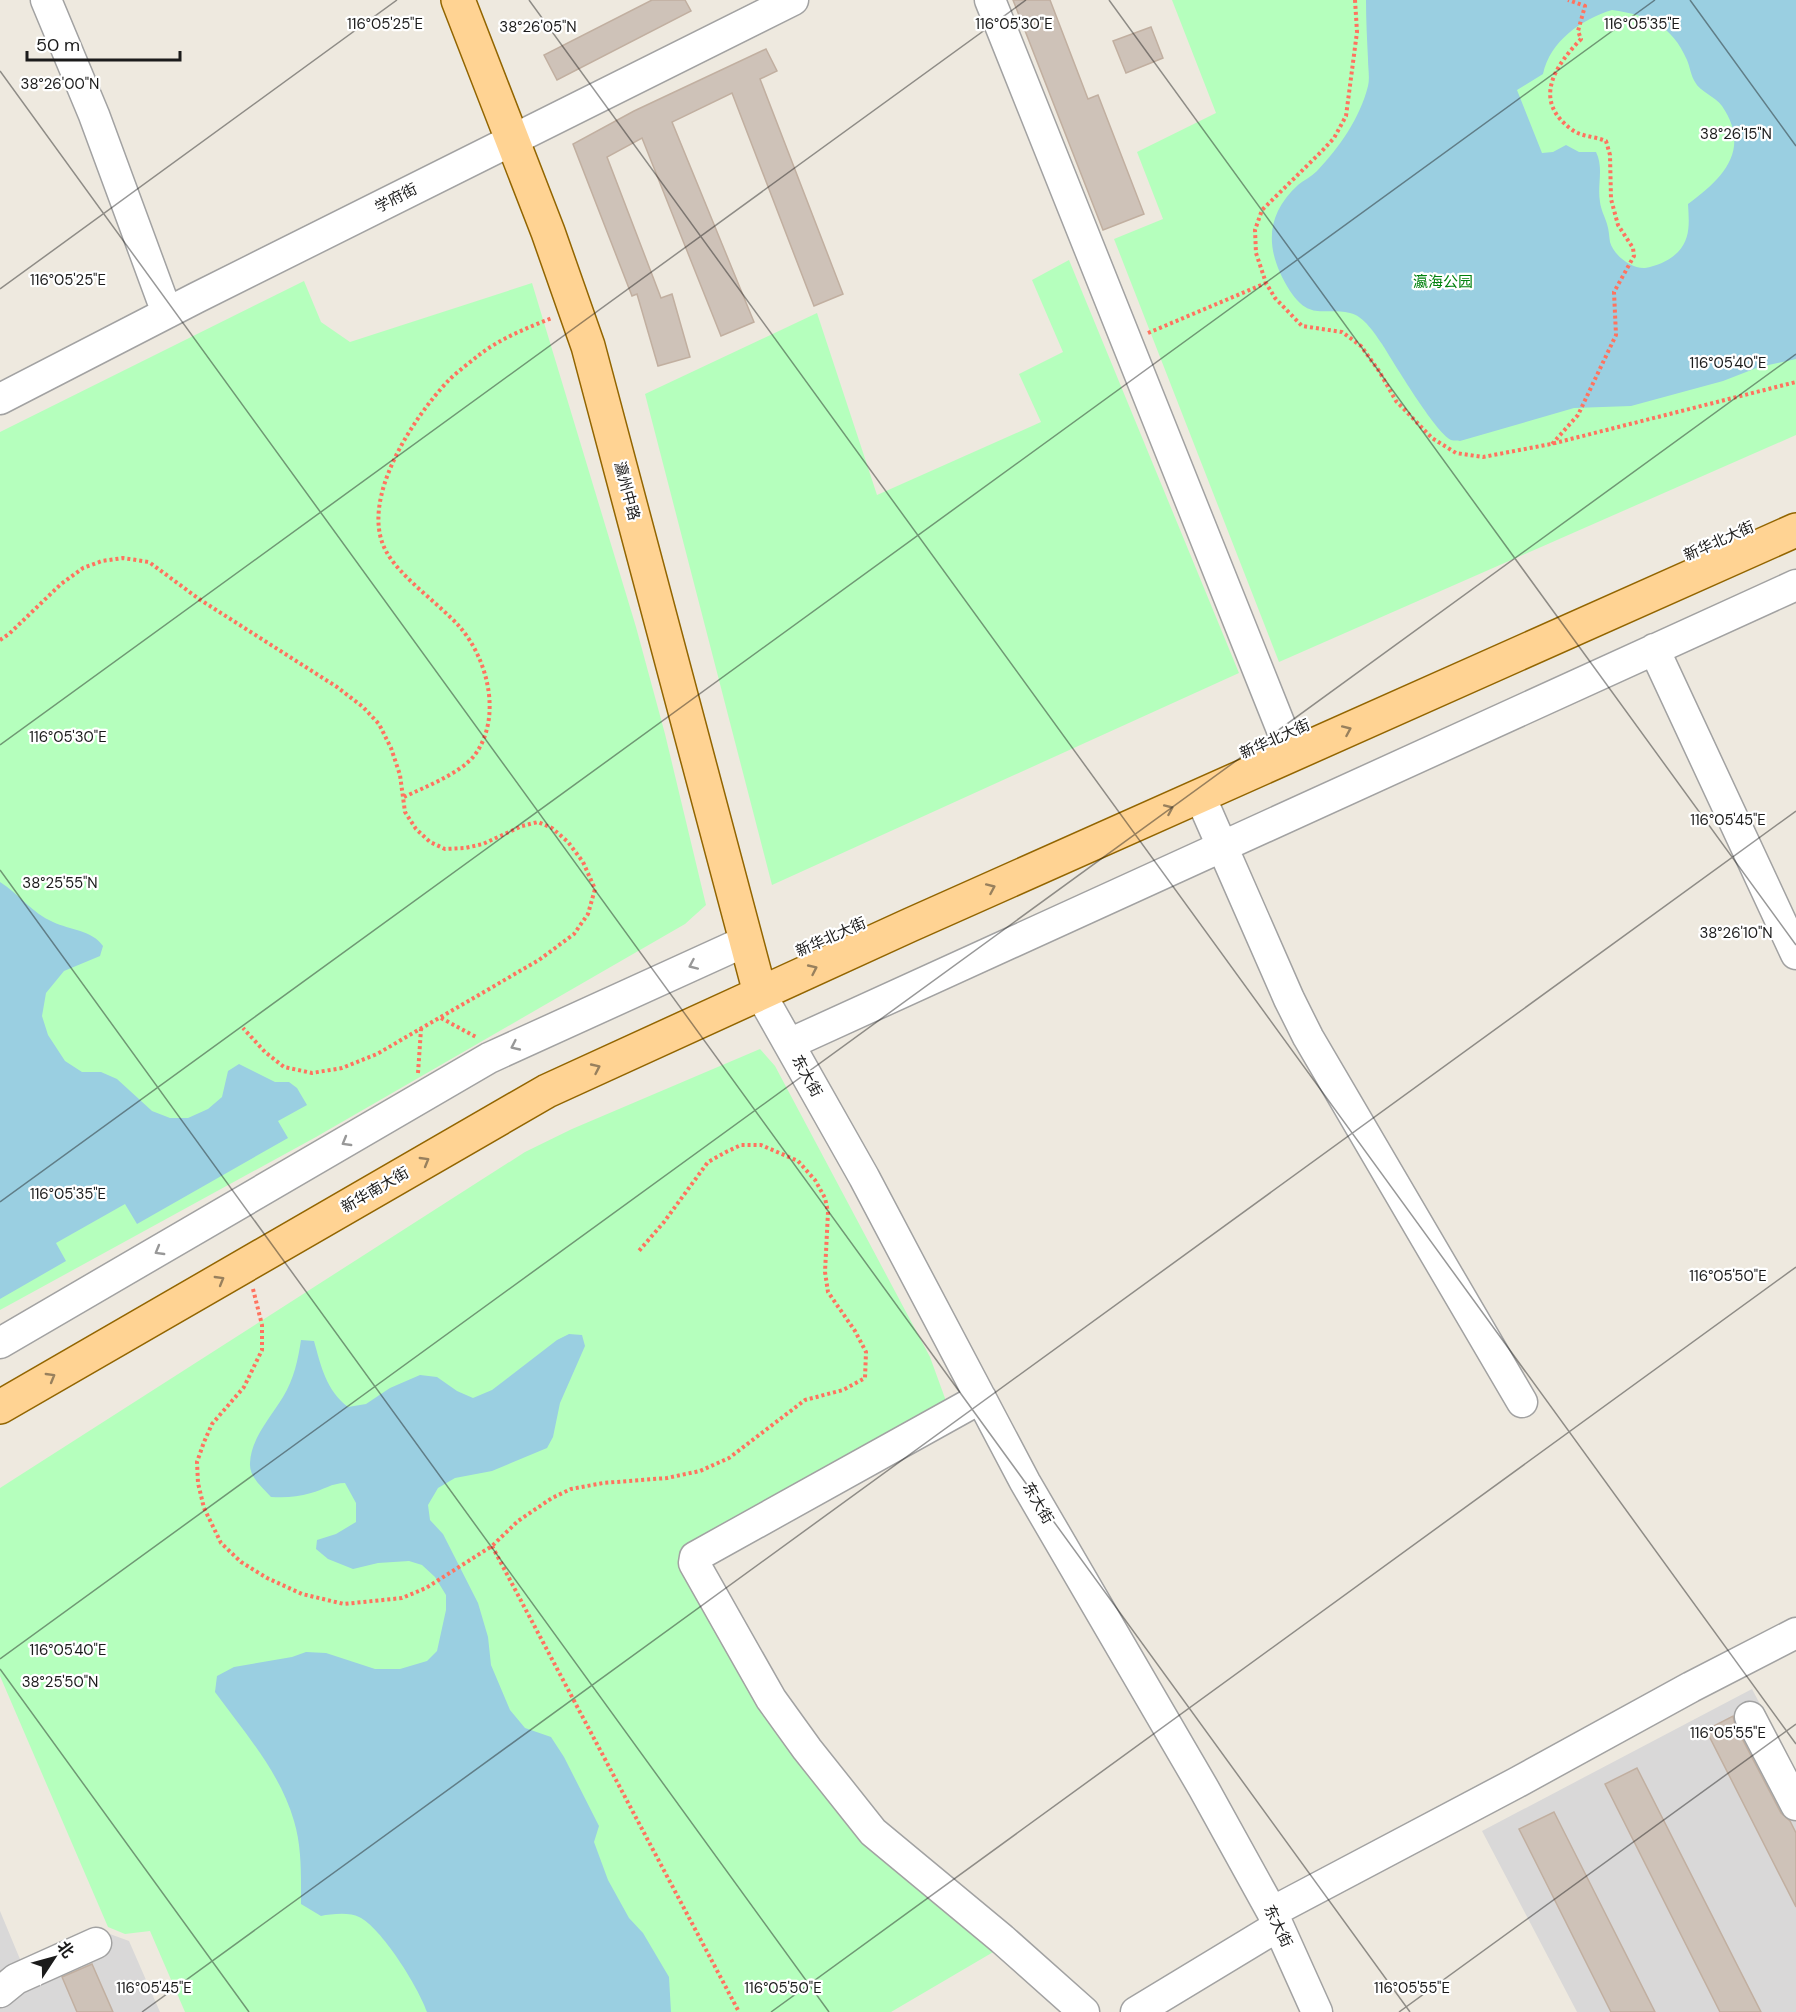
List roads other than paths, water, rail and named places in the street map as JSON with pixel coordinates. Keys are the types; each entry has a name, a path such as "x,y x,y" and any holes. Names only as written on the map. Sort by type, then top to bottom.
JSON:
{"main road":[{"name":"瀛州中路","path":"458,0 548,232 588,346 757,982"},
{"name":"新华北大街","path":"757,982 1284,735 1796,507"},
{"name":"新华北大街","path":"757,982 1200,796 1796,530"},
{"name":"新华南大街","path":"0,1407 547,1091 757,982"},
{"name":"新华南大街","path":"0,1382 537,1072 757,982"}],"street":[{"path":"46,0 94,115 167,313"},
{"name":"学府街","path":"0,399 793,0"},
{"path":"990,0 1284,735"},
{"path":"789,1044 1796,585"},
{"path":"1654,649 1796,954"},
{"path":"1200,796 1308,1037 1522,1402"},
{"path":"0,1343 503,1052 746,941"},
{"name":"东大街","path":"757,982 864,1177 1025,1482 1204,1789 1275,1919 1317,2012"},
{"path":"981,1398 695,1557 693,1563 771,1699 807,1749 873,1832 1002,1939 1084,2012"},
{"path":"1136,2012 1275,1919 1516,1783 1691,1687 1796,1633"},
{"path":"1750,1717 1796,1805"},
{"path":"0,1992 16,1979 96,1943"}],"water":[{"path":"1366,0 1796,0 1796,359 1759,367 1723,381 1631,406 1574,408 1460,441 1451,440 1425,411 1369,326 1350,313 1317,311 1304,306 1290,291 1282,277 1273,249 1274,223 1287,197 1298,185 1317,171 1333,153 1360,110 1369,80","holes":["1612,10 1648,19 1674,38 1687,60 1697,85 1722,106 1731,122 1734,136 1733,150 1722,174 1688,204 1688,230 1682,247 1667,260 1645,268 1629,264 1619,257 1612,247 1608,226 1601,208 1600,164 1596,152 1579,152 1566,145 1553,152 1542,153 1517,90 1543,74 1553,51 1569,33 1601,14"]},
{"path":"0,882 45,918 87,933 103,946 100,956 64,971 46,993 42,1016 48,1035 65,1061 82,1072 101,1072 117,1079 152,1111 170,1118 188,1118 208,1109 222,1097 228,1071 239,1064 275,1082 289,1082 297,1088 307,1105 278,1121 288,1138 137,1224 125,1204 56,1243 66,1261 0,1299"},
{"path":"569,1334 582,1335 585,1346 560,1403 553,1437 547,1448 492,1471 455,1478 438,1488 428,1505 430,1520 443,1534 478,1603 488,1637 491,1665 510,1710 525,1728 551,1737 564,1757 599,1826 594,1842 608,1880 629,1918 643,1933 669,1977 671,2012 427,2012 416,1988 398,1959 368,1923 351,1914 321,1916 301,1904 298,1841 288,1803 260,1753 215,1692 217,1676 234,1667 292,1657 306,1652 326,1653 375,1669 400,1669 427,1661 437,1651 446,1610 446,1595 435,1577 422,1565 409,1561 378,1563 353,1569 328,1559 316,1549 317,1540 336,1534 356,1522 356,1503 345,1483 301,1495 271,1497 252,1473 251,1454 262,1428 290,1383 301,1340 314,1341 329,1385 348,1407 366,1404 390,1388 420,1375 437,1377 457,1391 473,1398 492,1390 557,1340"}],"park label":[{"name":"瀛海公园","path":"1443,282"}]}
